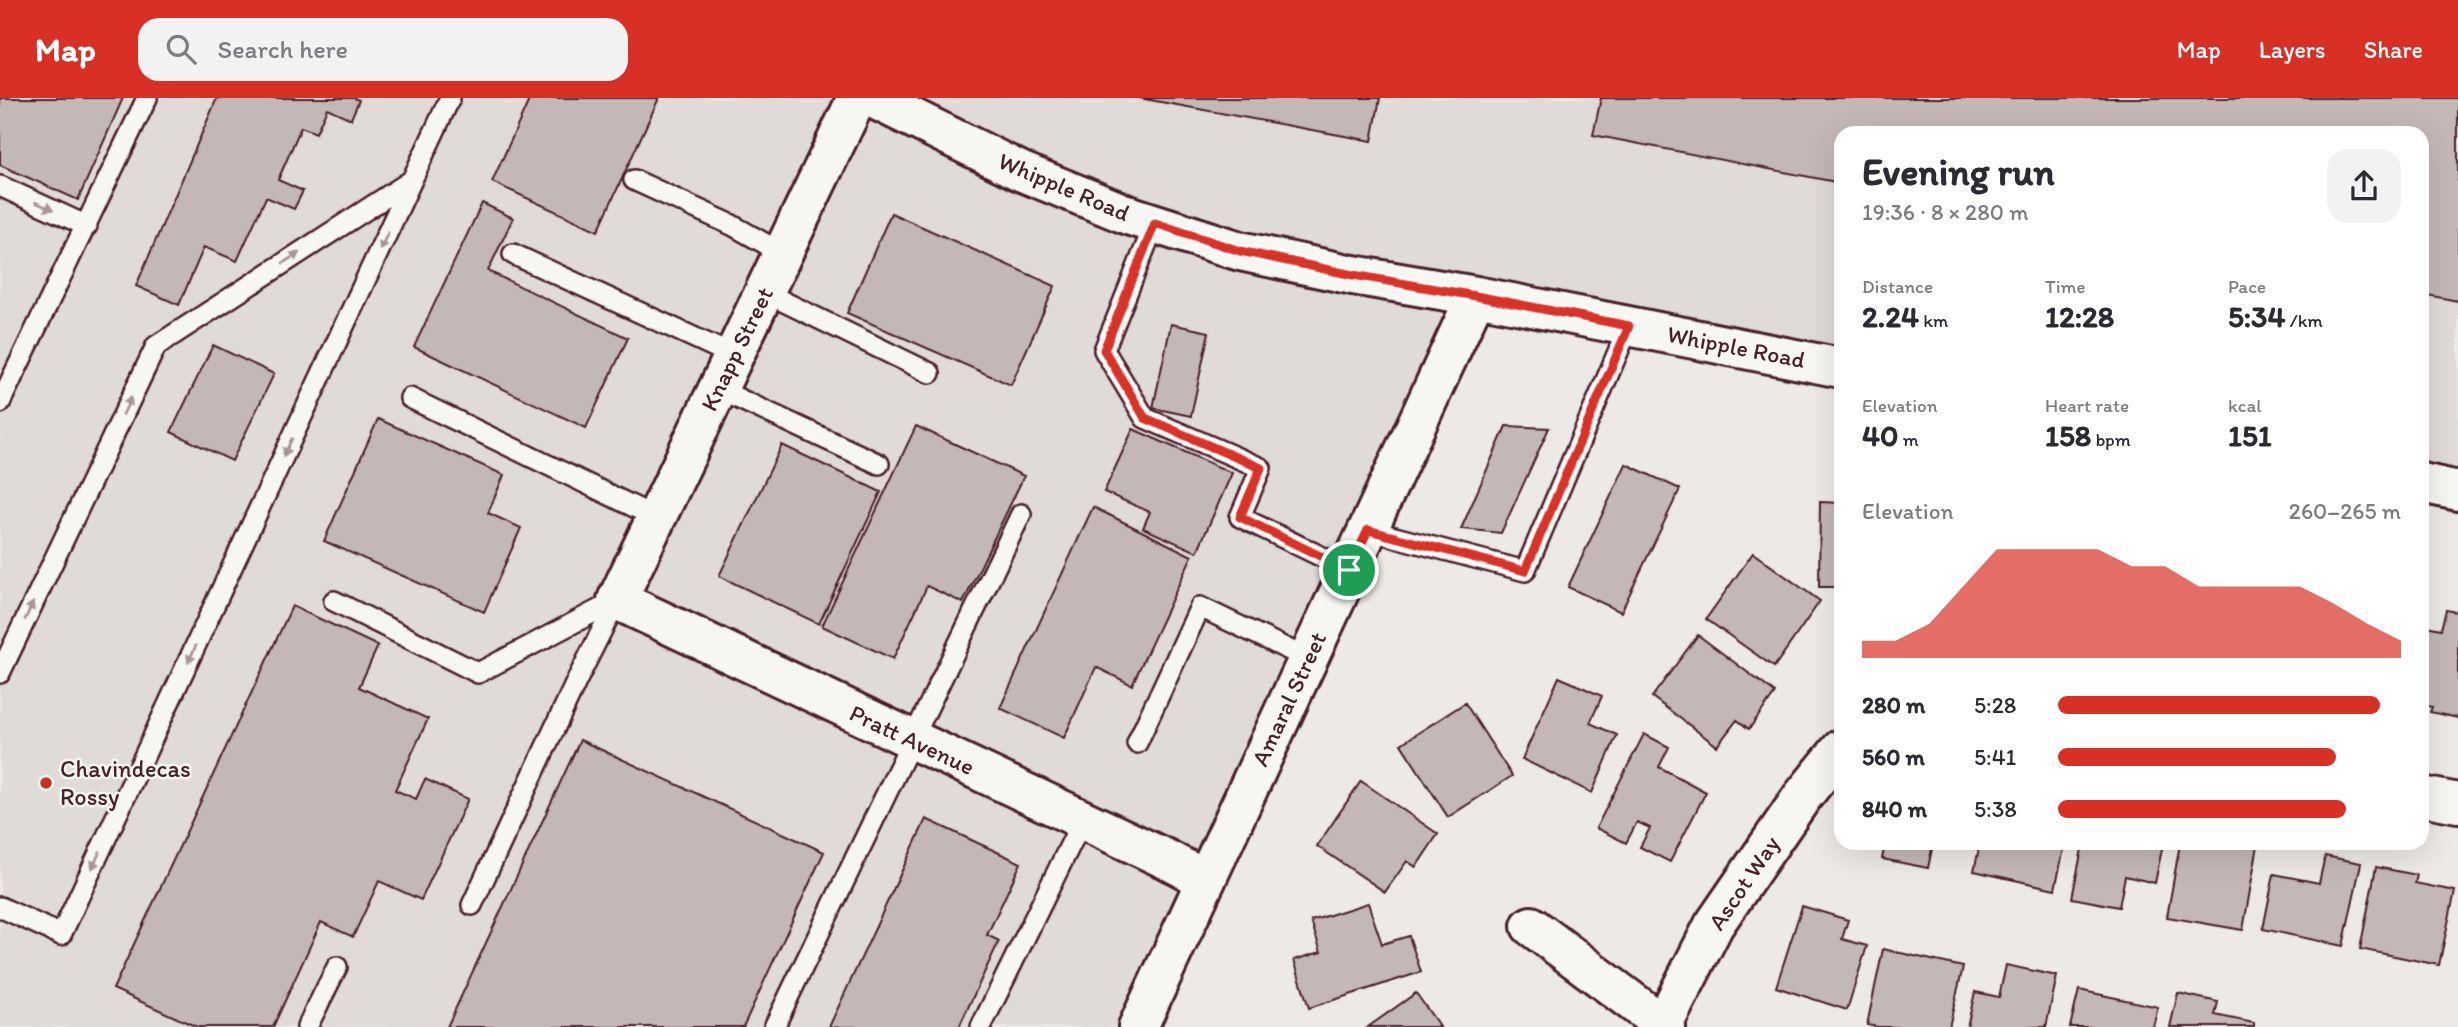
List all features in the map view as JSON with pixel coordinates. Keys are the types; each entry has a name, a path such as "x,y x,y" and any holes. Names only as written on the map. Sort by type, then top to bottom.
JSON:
{"street":[{"name":"Knapp Street","path":"617,600 857,98"},
{"name":"Whipple Road","path":"872,98 1020,171 1128,215 1240,251 1834,367"},
{"name":"Amaral Street","path":"1138,1027 1476,296"},
{"path":"2429,485 2458,491"},
{"name":"Pratt Avenue","path":"617,600 1206,880"},
{"name":"Ascot Way","path":"1664,1027 1714,925 1802,797 1834,758"},
{"path":"2429,797 2458,803"},
{"path":"1531,926 1664,1027"}],"lane":[{"path":"0,403 147,98"},
{"path":"0,907 61,935 450,98"},
{"path":"0,673 156,346 413,179"},
{"path":"634,180 732,225 782,253"},
{"path":"0,186 87,226"},
{"path":"1155,223 1104,350 1145,418 1261,468 1240,517 1349,570"},
{"path":"513,254 726,372 879,464"},
{"path":"764,292 930,373"},
{"path":"1368,530 1525,571 1629,326"},
{"path":"410,398 657,518"},
{"path":"774,1027 1021,514"},
{"path":"334,601 478,673 617,600"},
{"path":"472,905 617,600"},
{"path":"1137,743 1200,607 1308,659"},
{"path":"981,1027 1082,821"},
{"path":"307,1027 337,967"}],"shaded area":[{"path":"0,98 2458,98 2458,490 2429,484 2429,126 1834,126 1834,367 1476,296 1138,1027 0,1027"}],"building":[{"path":"0,98 123,98 78,200 0,165"},
{"path":"217,98 359,100 351,119 327,108 316,133 301,127 278,180 303,191 294,209 266,197 237,261 204,247 179,305 136,286"},
{"path":"530,98 659,98 598,231 492,182"},
{"path":"1139,98 1380,98 1372,141"},
{"path":"1601,98 2458,98 2458,301 2429,295 2429,126 1834,126 1834,182 1593,135"},
{"path":"482,203 513,218 488,271 628,338 586,428 414,347"},
{"path":"891,213 1055,286 1011,385 847,313"},
{"path":"1171,324 1209,332 1191,416 1153,408"},
{"path":"213,345 274,374 232,461 171,432"},
{"path":"378,419 504,475 488,513 521,528 484,612 324,541"},
{"path":"916,426 1024,476 963,603 927,586 893,659 822,626"},
{"path":"1506,426 1549,428 1501,533 1461,529"},
{"path":"1133,429 1232,473 1197,552 1143,528 1150,512 1104,492"},
{"path":"782,445 881,492 819,624 719,576"},
{"path":"1626,464 1680,489 1621,612 1568,587"},
{"path":"1820,502 1834,503 1834,587 1819,587"},
{"path":"1093,507 1192,556 1132,685 1096,667 1064,738 1000,708"},
{"path":"1753,553 1820,601 1774,667 1706,619"},
{"path":"292,606 378,646 359,687 428,719 395,790 416,799 425,779 468,799 421,900 379,881 353,937 321,922 273,1027 197,1027 113,989"},
{"path":"2446,610 2458,612 2458,718 2430,712 2429,626 2441,629"},
{"path":"1698,635 1775,693 1749,729 1737,720 1717,746 1652,697"},
{"path":"1559,677 1602,696 1590,723 1617,735 1592,793 1522,759"},
{"path":"1465,703 1512,776 1448,817 1401,744"},
{"path":"1644,734 1669,747 1659,767 1706,792 1670,862 1640,847 1650,828 1637,822 1626,843 1596,828"},
{"path":"580,740 824,852 743,1027 447,1027"},
{"path":"1361,781 1438,834 1416,867 1407,861 1385,892 1317,846"},
{"path":"926,819 1021,863 987,935 999,941 959,1027 829,1027"},
{"path":"1884,850 1932,850 1928,868 1882,859"},
{"path":"1979,850 2064,850 2055,889 1974,871"},
{"path":"2082,850 2162,850 2155,883 2125,876 2119,907 2072,898"},
{"path":"2179,850 2257,850 2243,930 2167,917"},
{"path":"2325,856 2361,863 2343,946 2263,929 2274,874 2319,883"},
{"path":"2376,867 2417,875 2415,883 2455,891 2439,965 2360,949"},
{"path":"1368,903 1382,944 1409,936 1421,972 1309,1008 1294,960 1321,952 1311,921"},
{"path":"1802,906 1848,920 1842,939 1867,946 1847,1010 1776,987"},
{"path":"1883,949 1963,967 1949,1027 1867,1025"},
{"path":"2006,965 2057,976 2046,1027 1967,1027 1975,992 1999,997"},
{"path":"2079,990 2158,1007 2153,1027 2070,1027"},
{"path":"1416,993 1440,1027 1368,1027"},
{"path":"2178,993 2218,1002 2215,1015 2254,1023 2254,1027 2170,1027"}],"place":[{"name":"Chavindecas Rossy","path":"46,783"}],"route":[{"path":"1155,223 1240,251 1353,275 1629,326 1525,571 1368,530 1349,570 1240,517 1261,468 1145,418 1104,350 1155,223"}]}
